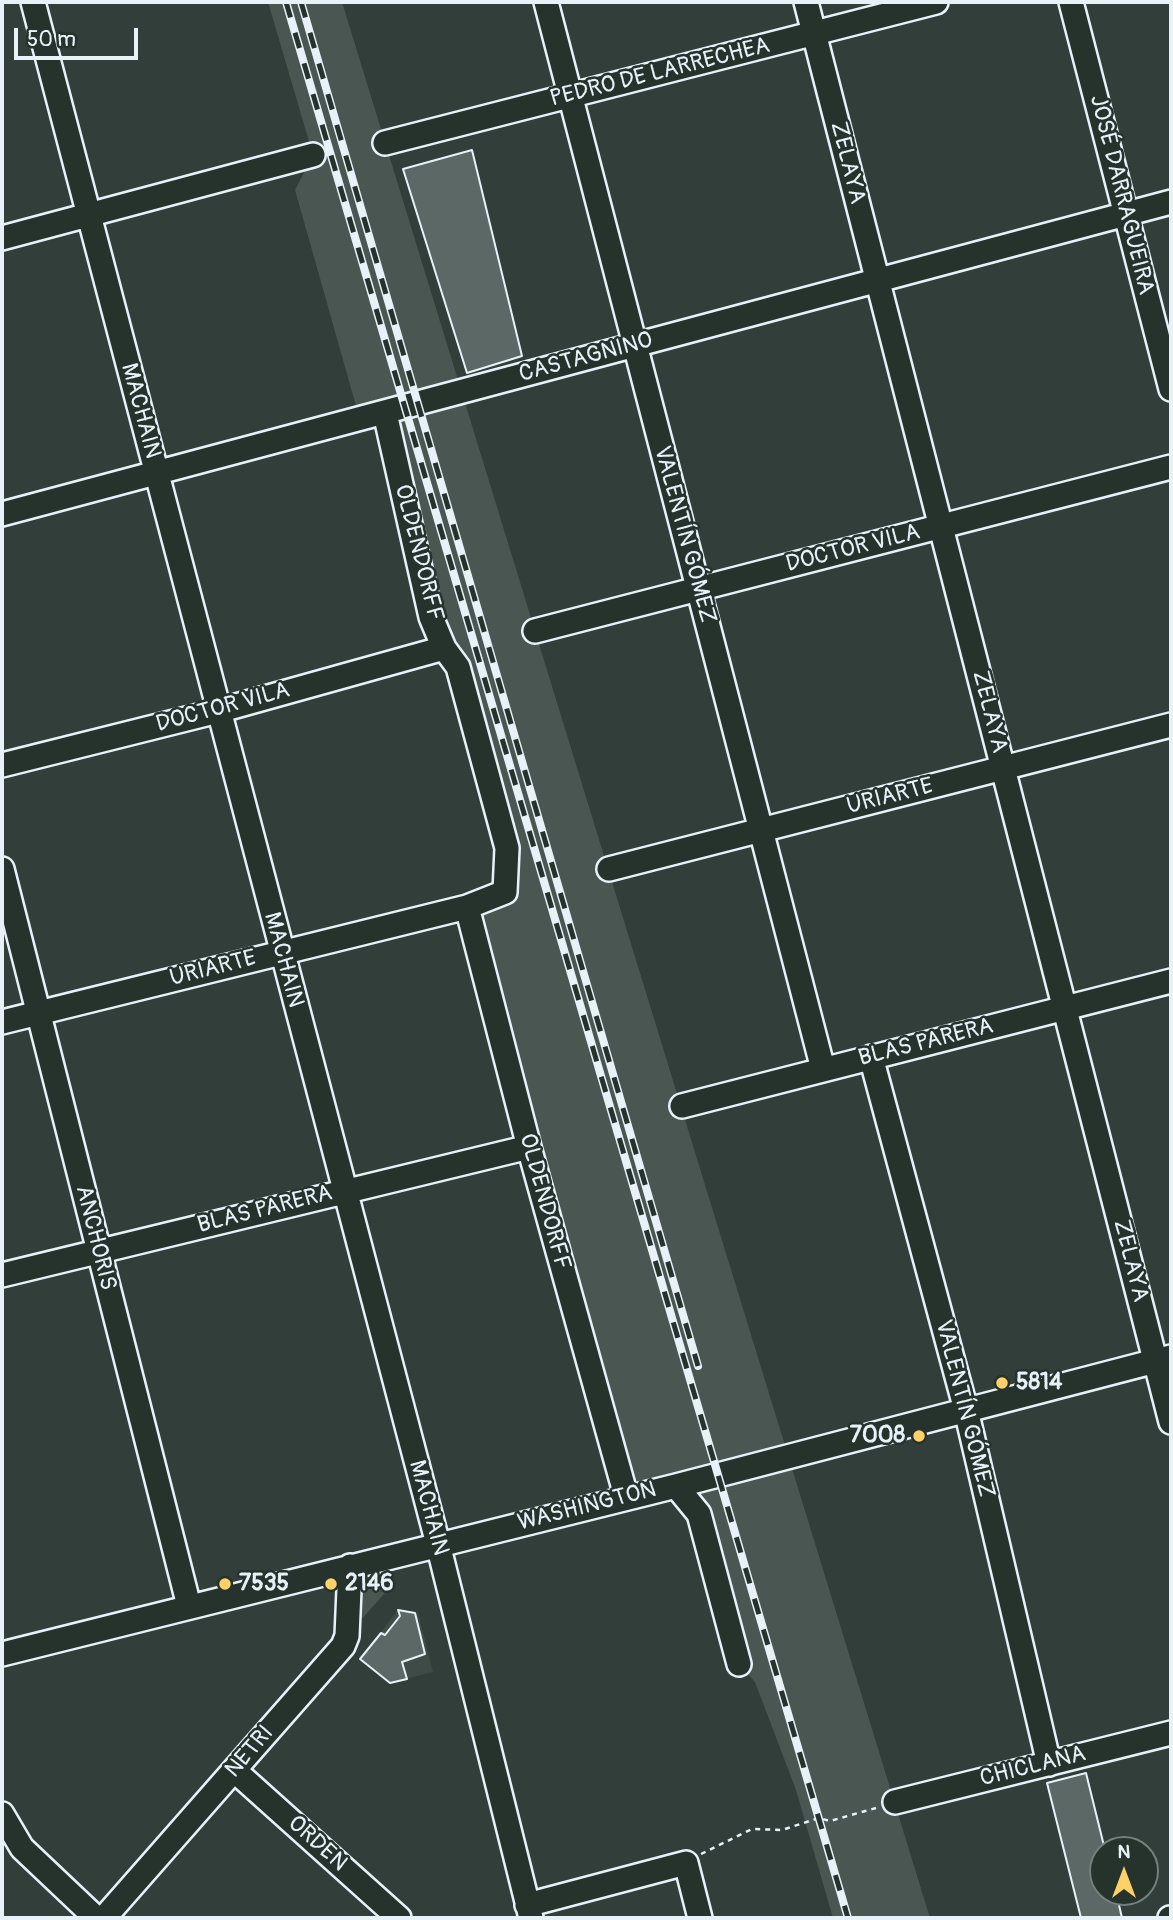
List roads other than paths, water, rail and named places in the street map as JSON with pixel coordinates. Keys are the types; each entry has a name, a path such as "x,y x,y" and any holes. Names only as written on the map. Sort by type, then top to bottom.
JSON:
{"street":[{"name":"MACHAIN","path":"33,2 438,1544 529,1911"},
{"name":"VALENTÍN GÓMEZ","path":"546,2 823,1069"},
{"name":"ZELAYA","path":"806,2 1065,1008 1163,1359 1171,1422"},
{"name":"PEDRO DE LARRECHEA","path":"384,143 936,2"},
{"name":"JOSÉ DARRAGUEIRA","path":"1071,2 1171,389"},
{"path":"2,238 313,155"},
{"name":"CASTAGNINO","path":"2,514 157,475 635,344 1171,202"},
{"name":"OLDENDORFF","path":"384,413 431,617 444,648 458,667 507,848 505,892"},
{"name":"DOCTOR VILA","path":"535,631 1171,467"},
{"name":"DOCTOR VILA","path":"2,765 218,711 444,648"},
{"name":"URIARTE","path":"608,869 1171,725"},
{"name":"ANCHORIS","path":"2,869 189,1606"},
{"name":"URIARTE","path":"2,1022 467,907 505,892"},
{"name":"OLDENDORFF","path":"467,907 529,1147 626,1496"},
{"name":"BLAS PARERA","path":"681,1106 1171,981"},
{"name":"VALENTÍN GÓMEZ","path":"871,1057 966,1410 1049,1764"},
{"name":"BLAS PARERA","path":"2,1275 529,1147"},
{"name":"WASHINGTON","path":"2,1654 626,1496 676,1486 1163,1359"},
{"path":"676,1486 699,1514 739,1664"},
{"name":"NETRI","path":"104,1918 343,1646 347,1636 350,1566"},
{"name":"CHICLANA","path":"895,1802 1171,1733"},
{"name":"ORDEN","path":"234,1770 399,1918"},
{"path":"2,1814 22,1848 96,1918"},
{"path":"529,1911 686,1863 700,1918"}],"railway":[{"path":"286,2 848,1918"},
{"path":"301,2 698,1366"}],"place":[{"name":"5814","path":"1002,1383"},
{"name":"7008","path":"919,1436"},
{"name":"7535","path":"225,1584"},
{"name":"2146","path":"331,1584"}]}
